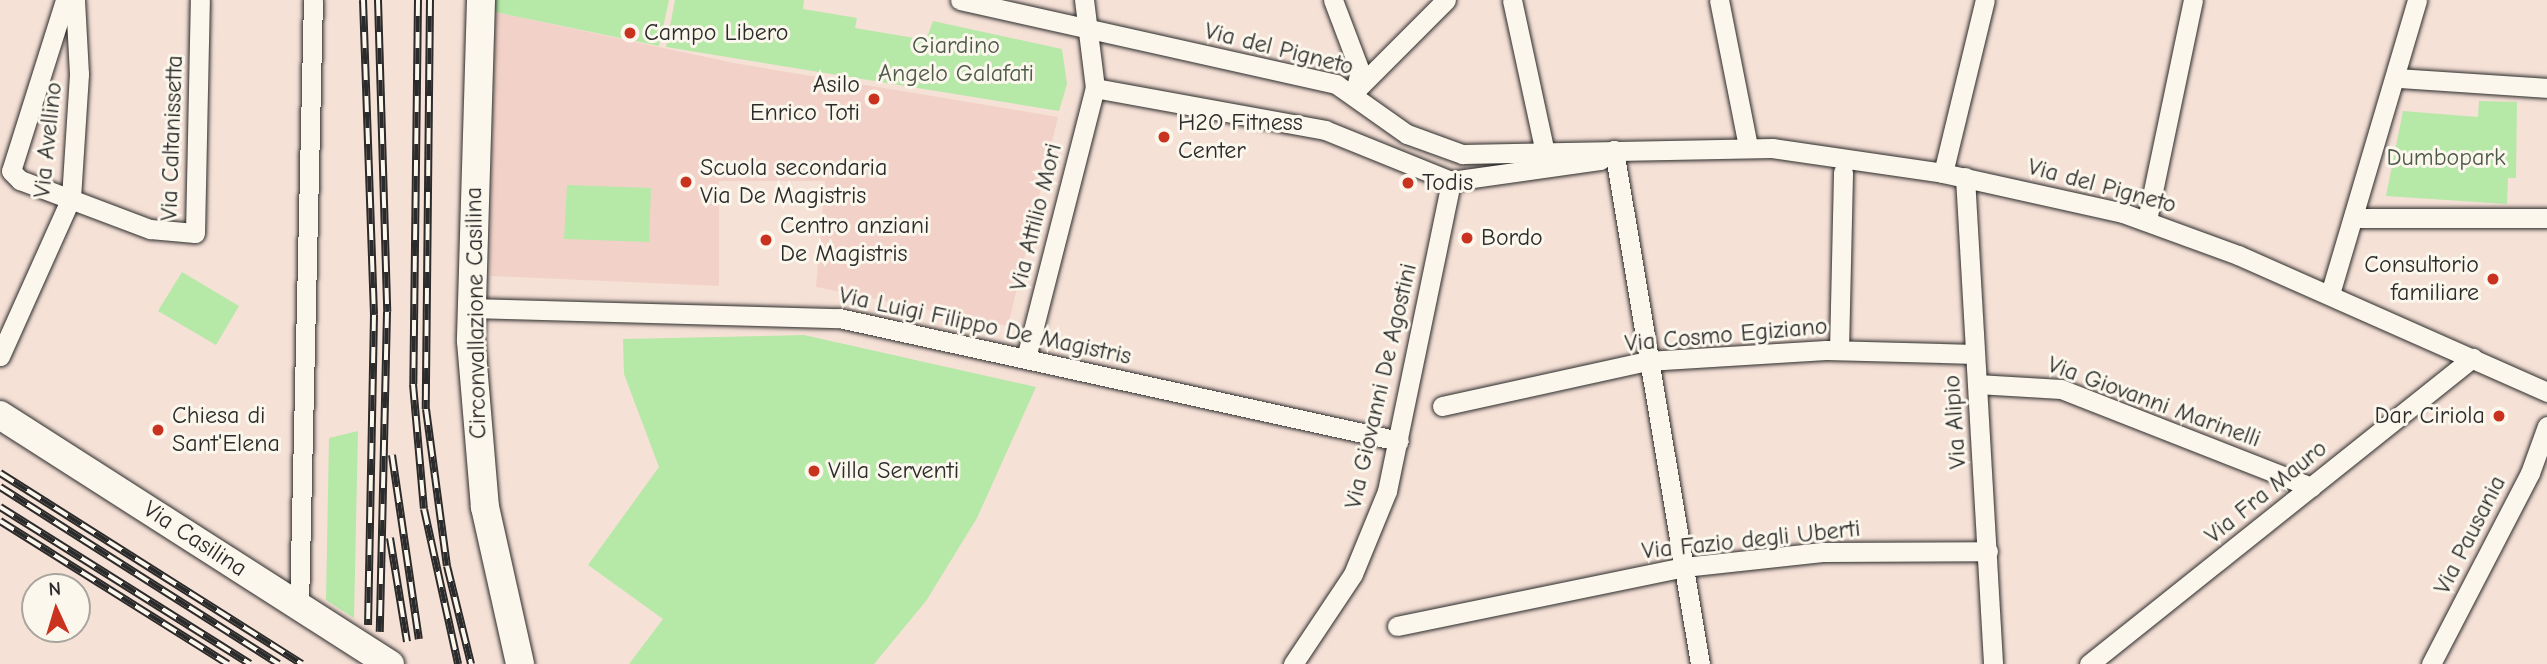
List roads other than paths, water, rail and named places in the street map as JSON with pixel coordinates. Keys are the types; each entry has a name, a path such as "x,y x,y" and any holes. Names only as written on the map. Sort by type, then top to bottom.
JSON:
{"main road":[{"name":"Circonvallazione Casilina","path":"481,0 471,309 482,488 520,664"},
{"name":"Via Casilina","path":"0,415 390,664"}],"street":[{"path":"65,0 9,165 20,180 71,198"},
{"name":"Via Avellino","path":"0,356 71,198 78,97 75,0"},
{"name":"Via Caltanissetta","path":"71,198 150,229 195,233 200,0"},
{"path":"299,606 313,0"},
{"name":"Via del Pigneto","path":"960,0 1354,92 1407,134 1447,150 1485,156 1748,147 1944,173 2147,220 2330,294 2547,392"},
{"path":"1084,0 1083,28 1095,88 1325,130 1451,181"},
{"path":"1333,0 1360,71 1354,92"},
{"path":"1354,92 1446,0"},
{"path":"1511,0 1545,152"},
{"path":"1719,0 1748,147"},
{"path":"1944,173 1985,0"},
{"path":"2147,220 2193,0"},
{"path":"2330,294 2398,78 2417,0"},
{"path":"2398,78 2547,88"},
{"name":"Via Attilio Mori","path":"1026,358 1095,88"},
{"path":"1614,150 1647,361 1700,664"},
{"name":"Via del Pigneto","path":"1451,181 1600,160 1614,150"},
{"path":"1839,350 1843,172"},
{"name":"Via Alipio","path":"1965,177 1993,664"},
{"name":"Via Giovanni De Agostini","path":"1293,664 1353,574 1399,441 1451,181"},
{"path":"2355,218 2547,218"},
{"name":"Via Luigi Filippo De Magistris","path":"471,309 822,316 1026,358 1399,441"},
{"name":"Via Cosmo Egiziano","path":"1442,406 1647,361 1839,350 1975,354"},
{"name":"Via Fra Mauro","path":"2089,664 2473,358"},
{"name":"Via Giovanni Marinelli","path":"1977,384 2061,390 2311,487"},
{"name":"Via Pausania","path":"2431,664 2530,473 2547,426"},
{"name":"Via Fazio degli Uberti","path":"1397,626 1684,567 1822,552 1988,551"}],"railway":[{"path":"363,0 374,315 368,625"},
{"path":"378,0 387,312 380,632"},
{"path":"418,0 413,384 424,509 458,664"},
{"path":"430,0 426,409 447,566 471,664"},
{"path":"392,455 419,639"},
{"path":"0,473 302,664"},
{"path":"0,487 279,664"},
{"path":"0,507 250,664"},
{"path":"0,521 228,664"},
{"path":"390,538 407,642"}],"place":[{"name":"Campo Libero","path":"630,33"},
{"name":"Asilo Enrico Toti","path":"874,99"},
{"name":"H2O Fitness Center","path":"1164,137"},
{"name":"Scuola secondaria Via De Magistris","path":"686,182"},
{"name":"Todis","path":"1408,183"},
{"name":"Bordo","path":"1467,238"},
{"name":"Centro anziani De Magistris","path":"766,240"},
{"name":"Consultorio familiare","path":"2493,279"},
{"name":"Dar Ciriola","path":"2499,416"},
{"name":"Chiesa di Sant'Elena","path":"158,430"},
{"name":"Villa Serventi","path":"814,471"}],"park label":[{"name":"Giardino Angelo Galafati","path":"956,60"},
{"name":"Dumbopark","path":"2446,158"}]}
